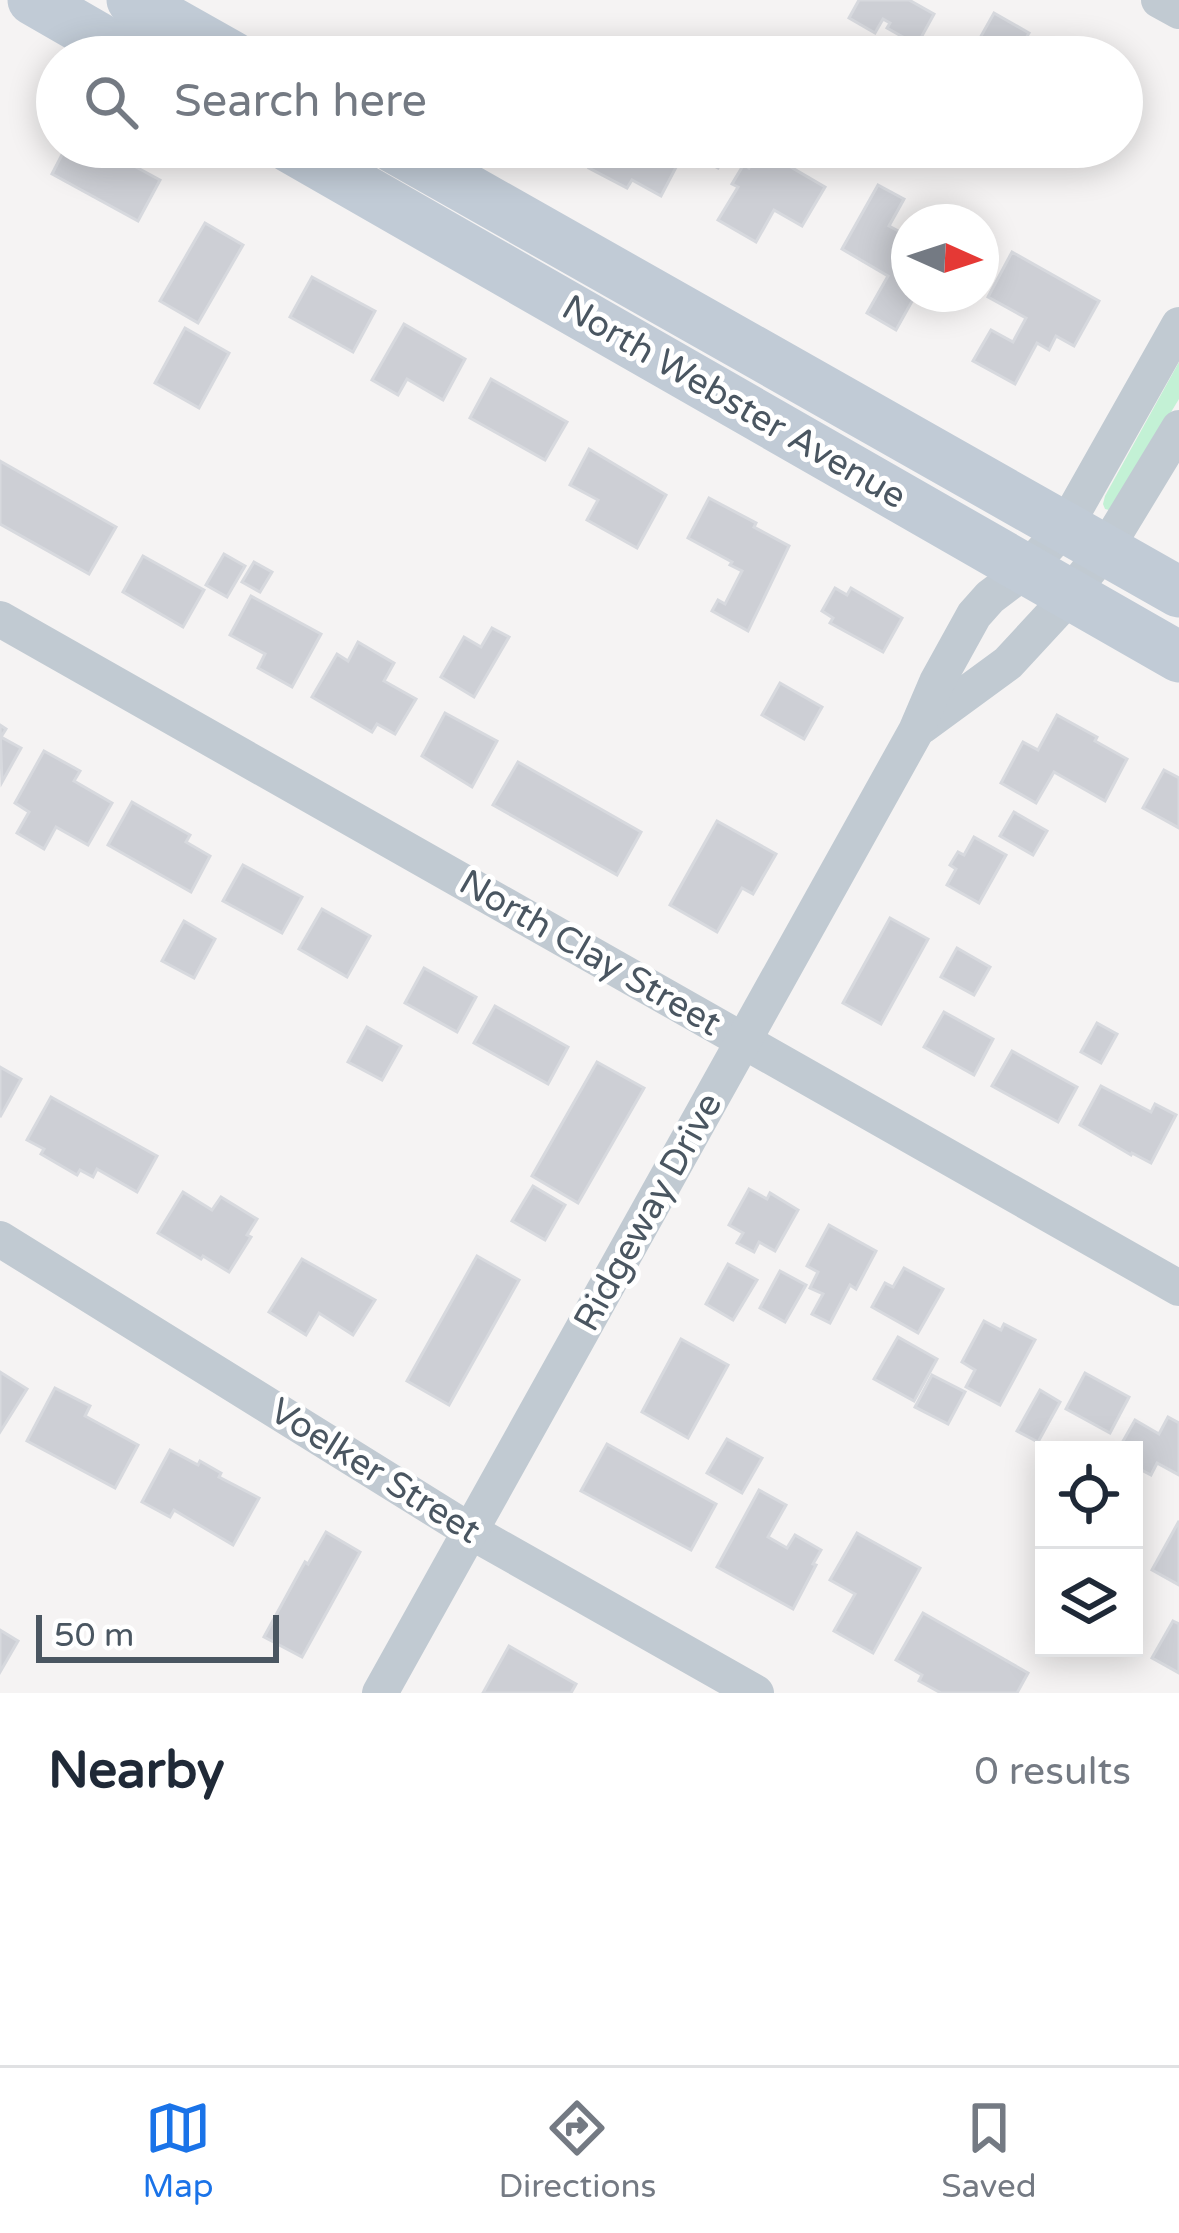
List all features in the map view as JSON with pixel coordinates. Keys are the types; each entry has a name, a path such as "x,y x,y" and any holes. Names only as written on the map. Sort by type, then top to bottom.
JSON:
{"main road":[{"path":"33,0 96,36"},
{"path":"132,0 196,36"},
{"name":"North Webster Avenue","path":"326,168 1179,657"},
{"name":"North Webster Avenue","path":"430,168 1179,592"}],"street":[{"path":"1159,0 1179,11"},
{"path":"1048,582 1085,538 1179,326"},
{"path":"1048,582 1179,428"},
{"name":"Ridgeway Drive","path":"380,1693 916,731 974,615 990,597 1048,582"},
{"name":"Ridgeway Drive","path":"916,731 1008,663 1048,582"},
{"name":"North Clay Street","path":"0,619 1179,1288"},
{"name":"Voelker Street","path":"0,1239 470,1531 756,1693"}],"green space":[{"path":"1179,362 1179,399 1114,506 1105,509 1105,496"}],"building":[{"path":"859,0 909,0 934,14 922,36 901,36 887,28 890,23 883,19 875,33 849,18"},
{"path":"994,13 1029,33 1027,36 981,36"},
{"path":"55,168 138,168 160,180 138,221 52,174"},
{"path":"589,168 676,168 661,196 632,180 627,188"},
{"path":"742,168 792,168 825,187 802,226 774,210 756,242 718,220 738,187 732,184"},
{"path":"878,185 904,199 901,204 891,204 889,226 891,312 906,312 896,330 867,313 888,276 842,249"},
{"path":"205,223 243,245 198,323 160,301"},
{"path":"1012,252 1099,301 1074,346 1056,336 1049,350 1037,343 1015,384 973,361 991,330 1013,342 1026,318 999,303 999,276"},
{"path":"312,277 375,311 353,352 290,317"},
{"path":"404,324 465,359 443,400 407,379 398,395 372,380"},
{"path":"185,328 229,353 199,408 155,383"},
{"path":"491,379 567,422 545,460 470,418"},
{"path":"589,449 666,495 637,548 587,520 598,500 570,485"},
{"path":"0,461 116,527 89,574 0,524"},
{"path":"709,498 789,546 748,631 712,611 718,600 725,604 742,571 688,538"},
{"path":"224,554 245,566 227,597 206,585"},
{"path":"143,556 204,590 183,627 123,592"},
{"path":"254,562 272,572 260,592 242,582"},
{"path":"835,588 847,595 851,588 902,618 883,652 830,623 833,618 822,611"},
{"path":"251,596 321,634 292,687 258,668 265,654 230,635"},
{"path":"492,628 509,637 474,697 441,677 464,637 481,647"},
{"path":"358,642 394,663 384,681 416,699 395,734 377,724 372,732 312,697 337,654 348,661"},
{"path":"780,683 822,707 804,739 762,715"},
{"path":"445,713 497,741 472,787 422,756"},
{"path":"1057,715 1127,759 1105,801 1054,772 1036,803 1001,783 1023,742 1038,750"},
{"path":"0,725 6,729 1,737 21,748 2,782"},
{"path":"44,751 80,771 74,781 112,803 88,845 56,827 44,849 17,833 29,812 15,803"},
{"path":"518,762 641,832 617,875 493,805"},
{"path":"1164,770 1179,778 1179,828 1143,808"},
{"path":"132,802 190,835 186,842 210,856 191,892 108,845"},
{"path":"1014,812 1047,831 1033,855 1000,836"},
{"path":"717,821 776,854 753,894 742,888 717,932 670,905"},
{"path":"974,837 1006,855 979,903 947,885 956,869 950,865 958,852 964,855"},
{"path":"243,865 302,897 282,933 223,901"},
{"path":"322,909 370,936 347,977 299,949"},
{"path":"890,918 928,939 881,1024 843,1003"},
{"path":"184,921 215,939 194,978 162,961"},
{"path":"957,948 990,967 974,995 941,977"},
{"path":"424,968 476,997 457,1032 405,1003"},
{"path":"495,1006 568,1047 548,1084 474,1043"},
{"path":"944,1012 993,1039 974,1075 924,1047"},
{"path":"1097,1023 1117,1034 1101,1063 1081,1052"},
{"path":"367,1027 401,1046 382,1080 348,1062"},
{"path":"1012,1051 1077,1087 1058,1122 992,1086"},
{"path":"597,1062 644,1088 578,1203 532,1176"},
{"path":"0,1067 21,1079 0,1117"},
{"path":"1101,1086 1151,1112 1155,1104 1176,1115 1151,1163 1080,1125"},
{"path":"51,1097 157,1156 137,1192 97,1169 93,1177 80,1170 77,1175 27,1140"},
{"path":"533,1186 565,1205 545,1240 512,1221"},
{"path":"749,1189 767,1199 770,1193 798,1210 775,1251 759,1242 754,1252 737,1243 743,1233 729,1225"},
{"path":"183,1192 212,1210 221,1197 257,1219 229,1272 158,1233"},
{"path":"829,1225 876,1251 856,1289 850,1285 830,1323 812,1314 823,1294 810,1288 818,1272 807,1266"},
{"path":"477,1256 519,1280 449,1405 407,1381"},
{"path":"302,1259 375,1300 353,1335 319,1313 306,1335 269,1312"},
{"path":"728,1264 757,1280 733,1320 706,1304"},
{"path":"904,1268 943,1289 918,1333 872,1307 885,1283 893,1287"},
{"path":"780,1271 806,1285 785,1322 760,1308"},
{"path":"984,1321 1001,1330 1004,1324 1035,1340 1000,1405 966,1387 975,1370 962,1362"},
{"path":"898,1337 937,1359 914,1401 874,1379"},
{"path":"681,1339 728,1365 688,1438 642,1412"},
{"path":"0,1372 27,1389 0,1432"},
{"path":"1085,1373 1129,1397 1110,1433 1066,1409"},
{"path":"932,1375 965,1392 948,1424 915,1407"},
{"path":"55,1388 90,1406 85,1416 138,1445 115,1488 27,1441"},
{"path":"1040,1390 1060,1402 1039,1441 1017,1431"},
{"path":"1168,1417 1179,1423 1179,1475 1157,1463 1151,1475 1143,1471 1143,1441 1123,1441 1135,1420 1159,1434"},
{"path":"727,1439 762,1458 742,1493 707,1473"},
{"path":"607,1444 716,1504 691,1550 581,1491"},
{"path":"170,1450 198,1465 200,1461 259,1498 233,1545 174,1510 170,1517 142,1502"},
{"path":"759,1490 786,1505 768,1537 787,1548 795,1535 821,1550 793,1609 717,1567"},
{"path":"1179,1521 1179,1585 1152,1570"},
{"path":"326,1532 360,1552 302,1657 264,1637"},
{"path":"857,1533 920,1568 873,1653 834,1631 855,1594 830,1580"},
{"path":"923,1613 1028,1673 1017,1693 941,1693 919,1681 922,1675 896,1660"},
{"path":"1173,1621 1179,1624 1179,1673 1152,1658"},
{"path":"0,1630 18,1641 0,1672"},
{"path":"509,1646 576,1684 571,1693 483,1693"}]}
